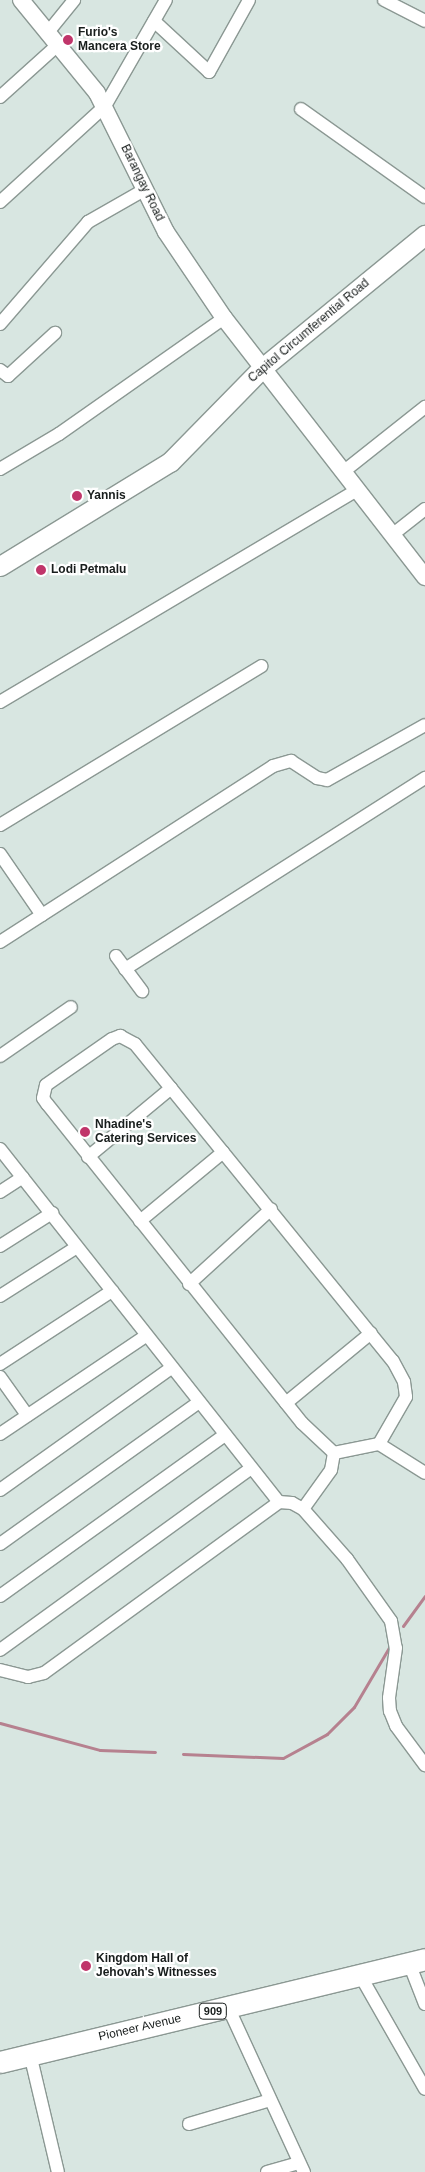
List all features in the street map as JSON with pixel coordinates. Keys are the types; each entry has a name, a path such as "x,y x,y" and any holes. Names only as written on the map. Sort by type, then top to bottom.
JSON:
{"highway":[{"name":"Pioneer Avenue","path":"0,2062 417,1961"}],"main road":[{"name":"Capitol Circumferential Road","path":"0,566 170,462 261,369 425,235"}],"street":[{"name":"Barangay Road","path":"21,0 60,43 105,106 144,190 166,232 224,318 261,369 425,578"},
{"path":"49,30 74,0"},
{"path":"0,202 105,106 166,0"},
{"path":"154,21 209,72 248,0"},
{"path":"384,0 425,21"},
{"path":"0,97 60,43"},
{"path":"300,110 425,197"},
{"path":"0,324 88,222 144,190"},
{"path":"0,469 59,434 224,318"},
{"path":"0,370 8,376 55,333"},
{"path":"343,472 425,407"},
{"path":"0,702 357,490"},
{"path":"392,535 425,509"},
{"path":"0,825 262,666"},
{"path":"0,942 273,766 291,761 317,778 327,780 425,725"},
{"path":"125,970 425,778"},
{"path":"0,854 42,915"},
{"path":"116,956 142,991"},
{"path":"0,1056 72,1007"},
{"path":"334,1453 286,1403 189,1284 43,1098 46,1085 52,1080 120,1036 135,1044 393,1361 406,1388 402,1409 379,1444"},
{"path":"88,1157 171,1088"},
{"path":"0,1149 278,1502"},
{"path":"140,1222 223,1152"},
{"path":"0,1192 23,1177"},
{"path":"189,1284 271,1209"},
{"path":"0,1246 52,1213"},
{"path":"0,1296 77,1247"},
{"path":"0,1364 112,1291"},
{"path":"286,1403 371,1333"},
{"path":"0,1434 146,1336"},
{"path":"0,1490 171,1368"},
{"path":"0,1377 27,1415"},
{"path":"0,1544 200,1402"},
{"path":"0,1596 225,1435"},
{"path":"334,1453 379,1444 425,1473"},
{"path":"303,1509 331,1470 334,1453"},
{"path":"0,1650 251,1468"},
{"path":"0,1670 28,1676 44,1673 278,1502 292,1503 303,1509 352,1566 391,1622 396,1648 390,1712 396,1726 425,1765"},
{"path":"417,1961 425,2004"},
{"path":"360,1975 425,2089"},
{"path":"228,2008 302,2168 267,2172"},
{"path":"30,2054 58,2172"},
{"path":"189,2124 270,2100"}],"waterway":[{"path":"403,1626 425,1596"},
{"path":"183,1754 283,1758 327,1734 354,1707 390,1646"},
{"path":"0,1723 100,1750 155,1752"}],"place":[{"name":"Furio's Mancera Store","path":"68,40"},
{"name":"Yannis","path":"77,496"},
{"name":"Lodi Petmalu","path":"41,570"},
{"name":"Nhadine's Catering Services","path":"85,1132"},
{"name":"Kingdom Hall of Jehovah's Witnesses","path":"86,1966"}]}
